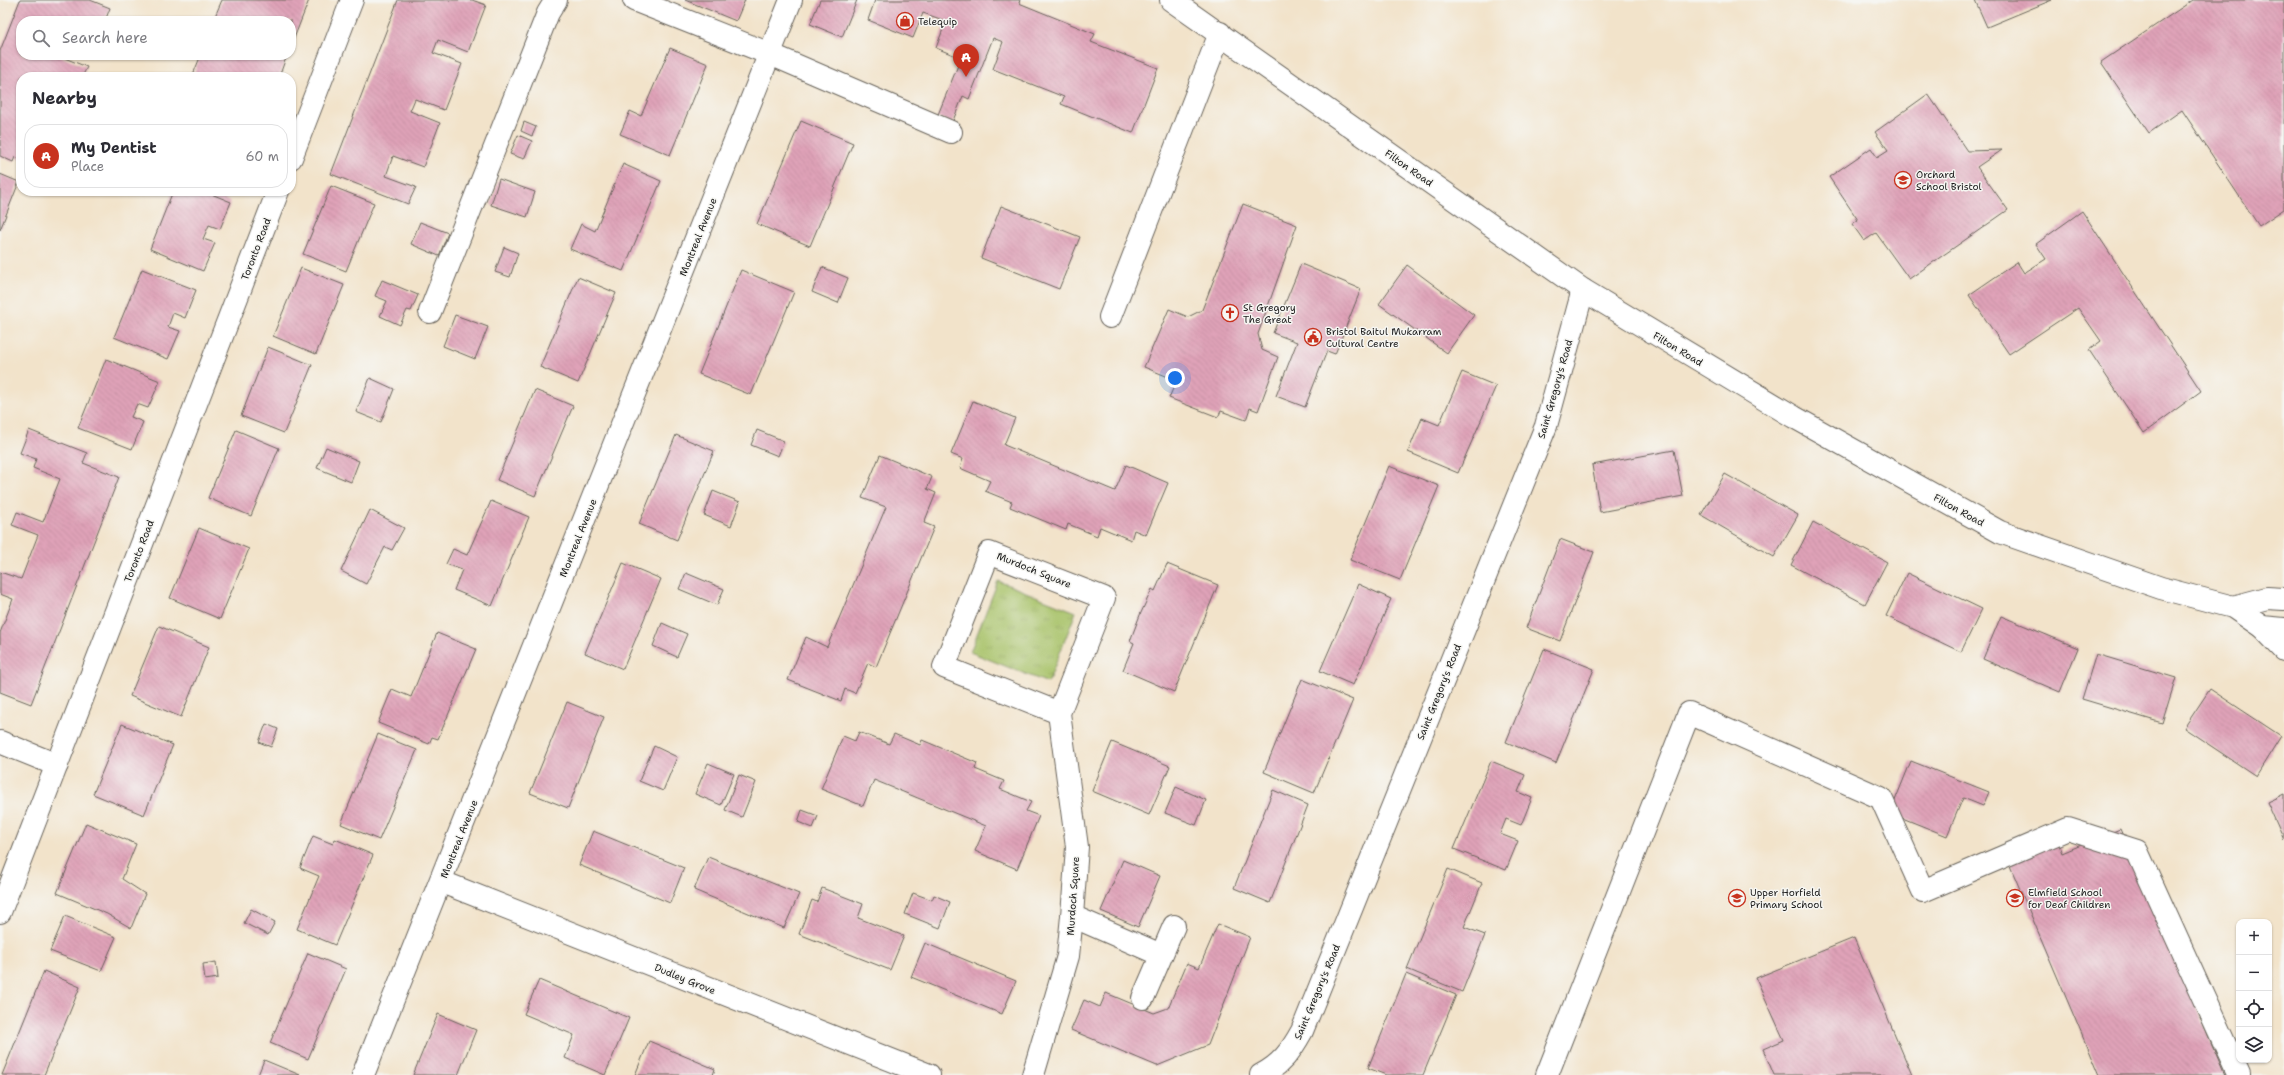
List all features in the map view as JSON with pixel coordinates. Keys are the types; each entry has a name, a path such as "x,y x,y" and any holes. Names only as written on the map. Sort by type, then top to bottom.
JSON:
{"street":[{"path":"296,145 352,0"},
{"path":"430,312 548,13 556,0"},
{"path":"634,0 770,54 951,132"},
{"name":"Montreal Avenue","path":"363,1075 442,882 791,0"},
{"name":"Filton Road","path":"1172,0 1583,290 1794,417 2000,532 2161,588 2233,607 2262,627 2284,629"},
{"path":"1110,317 1220,33"},
{"name":"Toronto Road","path":"0,912 276,196"},
{"name":"Saint Gregory's Road","path":"1261,1075 1280,1064 1294,1046 1302,1031 1546,426 1583,290"},
{"name":"Murdoch Square","path":"1033,1075 1068,956 1077,847 1059,713 1104,598 989,553 944,668 1059,713"},
{"name":"Filton Road","path":"2233,607 2267,598 2284,599"},
{"path":"2262,627 2284,650"},
{"path":"1547,1075 1689,713 1881,798 1923,891 2068,829 2137,851 2239,1075"},
{"path":"0,742 57,765"},
{"name":"Dudley Grove","path":"442,882 929,1075"},
{"path":"1072,916 1161,955"},
{"path":"1143,998 1174,926"}],"green space":[{"path":"998,581 1076,612 1048,683 970,652"}],"building":[{"path":"20,0 90,0 110,8 107,16 16,16 16,60 70,60 87,67 84,72 16,72 16,157 13,162 0,156 0,51"},
{"path":"222,0 309,0 296,33 296,16 215,16"},
{"path":"398,0 472,0 486,5 468,52 438,40 433,53 462,64 444,110 415,99 410,111 440,123 423,167 393,156 386,176 416,187 408,204 331,174"},
{"path":"685,0 745,0 736,21"},
{"path":"820,0 857,0 842,37 810,24"},
{"path":"875,0 1020,0 1019,3 1095,34 1091,42 1158,68 1133,133 1061,104 1064,97 993,69 1003,42 993,38 969,99 963,96 952,123 937,117 961,58 936,48 946,21 923,13 913,38 868,20"},
{"path":"1975,0 2052,0 1987,27"},
{"path":"2193,0 2284,0 2284,209 2259,226 2182,110 2149,133 2101,62"},
{"path":"670,48 708,64 670,155 620,134 630,111 641,116"},
{"path":"199,60 285,60 281,72 194,72"},
{"path":"1928,94 1967,151 2002,150 1977,167 2008,210 1909,279 1876,233 1864,241 1852,224 1858,220 1829,177 1871,148 1877,157 1888,150 1875,132"},
{"path":"801,121 853,143 810,246 757,224"},
{"path":"524,122 536,127 532,136 521,131"},
{"path":"518,135 532,141 524,159 510,154"},
{"path":"623,164 661,181 623,271 570,249 581,224 595,231"},
{"path":"0,174 16,181 16,190 0,230"},
{"path":"499,179 535,192 527,217 491,205"},
{"path":"331,186 374,203 346,271 303,254"},
{"path":"171,196 216,196 231,202 220,229 209,225 203,239 215,243 203,271 150,249"},
{"name":"St Gregory The Great","path":"1243,204 1297,225 1258,334 1262,350 1278,357 1258,411 1250,408 1246,420 1221,411 1218,417 1169,398 1175,384 1166,376 1144,367 1169,309 1188,317 1202,310"},
{"path":"1001,206 1080,237 1059,289 981,258"},
{"path":"2082,211 2201,391 2144,433 2089,350 2101,341 2078,308 2009,354 1969,295 2017,262 2024,273 2046,259 2036,244"},
{"path":"420,222 448,233 439,256 411,244"},
{"path":"504,247 518,253 510,277 495,272"},
{"name":"Bristol Baitul Mukarram Cultural Centre","path":"1301,264 1361,289 1335,354 1327,351 1305,407 1276,396 1297,342 1273,333"},
{"path":"1407,265 1474,315 1447,353 1379,304"},
{"path":"822,267 848,278 838,303 812,292"},
{"path":"301,268 344,285 316,354 273,336"},
{"path":"142,269 196,290 185,318 173,313 168,327 180,331 168,359 114,337"},
{"path":"741,270 794,292 751,395 699,374"},
{"path":"578,277 616,293 578,383 540,367"},
{"path":"382,280 418,295 411,311 407,310 400,325 380,316 387,301 375,296"},
{"path":"455,315 488,327 475,359 443,346"},
{"path":"268,347 312,365 284,433 241,416"},
{"path":"106,359 160,381 148,408 137,404 131,417 143,422 132,449 78,428"},
{"path":"1462,372 1496,386 1458,473 1408,452 1422,418 1439,425"},
{"path":"370,378 394,389 381,422 356,412"},
{"path":"535,390 573,406 535,496 497,480"},
{"path":"973,401 1015,418 1004,445 1115,491 1126,465 1168,483 1146,535 1134,530 1131,540 1100,527 1097,536 1068,524 1066,530 1010,507 1012,502 985,491 990,481 960,468 963,459 951,454"},
{"path":"29,430 87,453 83,463 119,477 31,704 0,692 0,633 13,599 0,594 0,572 21,579 38,535 12,525 17,512 43,522 60,479 33,468 36,459 20,453"},
{"path":"236,430 279,448 251,516 208,498"},
{"path":"757,430 784,441 778,456 751,445"},
{"path":"676,435 714,451 677,540 639,524"},
{"path":"326,447 359,461 351,482 317,468"},
{"path":"1674,450 1683,496 1600,512 1592,465"},
{"path":"880,455 932,477 927,489 936,493 924,523 934,527 876,667 868,663 855,693 845,689 841,701 788,680 806,637 827,647 886,507 862,498"},
{"path":"1389,466 1439,486 1400,580 1350,560"},
{"path":"1725,474 1798,515 1774,557 1701,515"},
{"path":"713,491 740,502 731,526 704,515"},
{"path":"491,501 529,517 492,606 454,590 462,570 446,564 453,549 467,555"},
{"path":"370,510 404,528 392,550 385,547 366,584 341,571"},
{"path":"1813,522 1887,562 1865,604 1791,565"},
{"path":"199,528 249,549 220,619 170,598"},
{"path":"1560,539 1594,552 1560,641 1526,628"},
{"path":"623,563 661,579 623,669 585,653"},
{"path":"1167,564 1218,585 1174,692 1123,670 1134,643 1130,641 1140,615 1152,589 1155,591"},
{"path":"686,573 724,589 717,605 679,589"},
{"path":"1907,573 1982,609 1961,652 1886,616"},
{"path":"1358,584 1391,599 1353,685 1320,671"},
{"path":"2001,616 2078,648 2060,692 1983,659"},
{"path":"662,623 687,634 677,657 653,646"},
{"path":"159,626 209,647 181,717 130,696"},
{"path":"437,633 476,649 438,739 432,737 429,744 378,723 392,689 411,697"},
{"path":"1544,649 1594,669 1556,763 1506,742"},
{"path":"2096,654 2176,678 2162,723 2082,699"},
{"path":"1302,679 1353,700 1314,793 1264,772"},
{"path":"2210,689 2281,736 2256,776 2184,728"},
{"path":"567,702 604,717 568,808 530,793"},
{"path":"122,724 173,745 144,815 93,794"},
{"path":"266,724 278,729 271,747 259,742"},
{"path":"859,732 889,744 894,734 920,745 922,740 977,763 975,769 1004,781 1000,789 1031,802 1026,811 1039,816 1017,869 975,851 986,826 874,780 863,806 821,789 843,736 855,741"},
{"path":"378,734 417,750 379,840 341,824"},
{"path":"1112,742 1170,766 1149,815 1092,791"},
{"path":"654,746 677,757 663,791 639,781"},
{"path":"1491,761 1525,775 1518,792 1532,798 1521,825 1506,819 1500,834 1518,841 1506,870 1454,849"},
{"path":"1911,761 1989,792 1983,806 1963,798 1947,836 1890,813"},
{"path":"708,763 734,774 721,805 695,794"},
{"path":"739,775 756,782 742,817 725,810"},
{"path":"1176,787 1206,800 1196,825 1165,813"},
{"path":"1273,790 1308,805 1270,903 1234,888"},
{"path":"2284,794 2284,840 2267,802"},
{"path":"802,810 818,816 813,828 798,822"},
{"path":"86,823 136,844 122,879 145,894 131,928 107,914 57,893"},
{"path":"2120,829 2225,1075 2099,1075 2008,861 2057,839 2062,853"},
{"path":"593,831 684,868 670,903 579,865"},
{"path":"313,836 333,844 335,839 373,855 335,945 297,929 319,876 300,868"},
{"path":"708,857 799,894 784,928 694,890"},
{"path":"1123,860 1160,876 1138,927 1101,911"},
{"path":"1448,869 1482,883 1464,927 1485,935 1462,992 1407,969"},
{"path":"822,888 863,904 858,918 904,936 890,970 799,934 812,900 817,902"},
{"path":"913,893 932,900 934,895 950,902 940,928 905,914"},
{"path":"251,909 275,922 268,935 244,923"},
{"path":"65,916 116,937 101,971 50,951"},
{"path":"1218,924 1250,937 1208,1045 1157,1066 1071,1030 1084,1000 1100,1007 1106,993 1154,1013 1168,1008 1187,963 1199,968"},
{"path":"1854,938 1912,1075 1774,1075 1763,1049 1784,1040 1756,978"},
{"path":"925,943 1016,981 1002,1014 911,977"},
{"path":"308,953 346,969 308,1059 270,1043"},
{"path":"216,962 218,978 205,980 203,964"},
{"path":"44,971 80,987 44,1075 2,1075"},
{"path":"1406,974 1456,995 1423,1075 1386,1075 1368,1068"},
{"path":"539,980 629,1018 605,1075 565,1058 574,1035 524,1014"},
{"path":"438,1014 476,1030 458,1075 413,1075"},
{"path":"649,1041 715,1069 713,1075 635,1075"},
{"path":"264,1060 300,1075 258,1075"}],"place":[{"name":"Telequip","path":"905,21"},
{"name":"My Dentist","path":"966,77"},
{"name":"Orchard School Bristol","path":"1903,180"},
{"name":"St Gregory The Great","path":"1230,313"},
{"name":"Bristol Baitul Mukarram Cultural Centre","path":"1313,337"},
{"name":"Upper Horfield Primary School","path":"1737,898"},
{"name":"Elmfield School for Deaf Children","path":"2015,898"}]}
